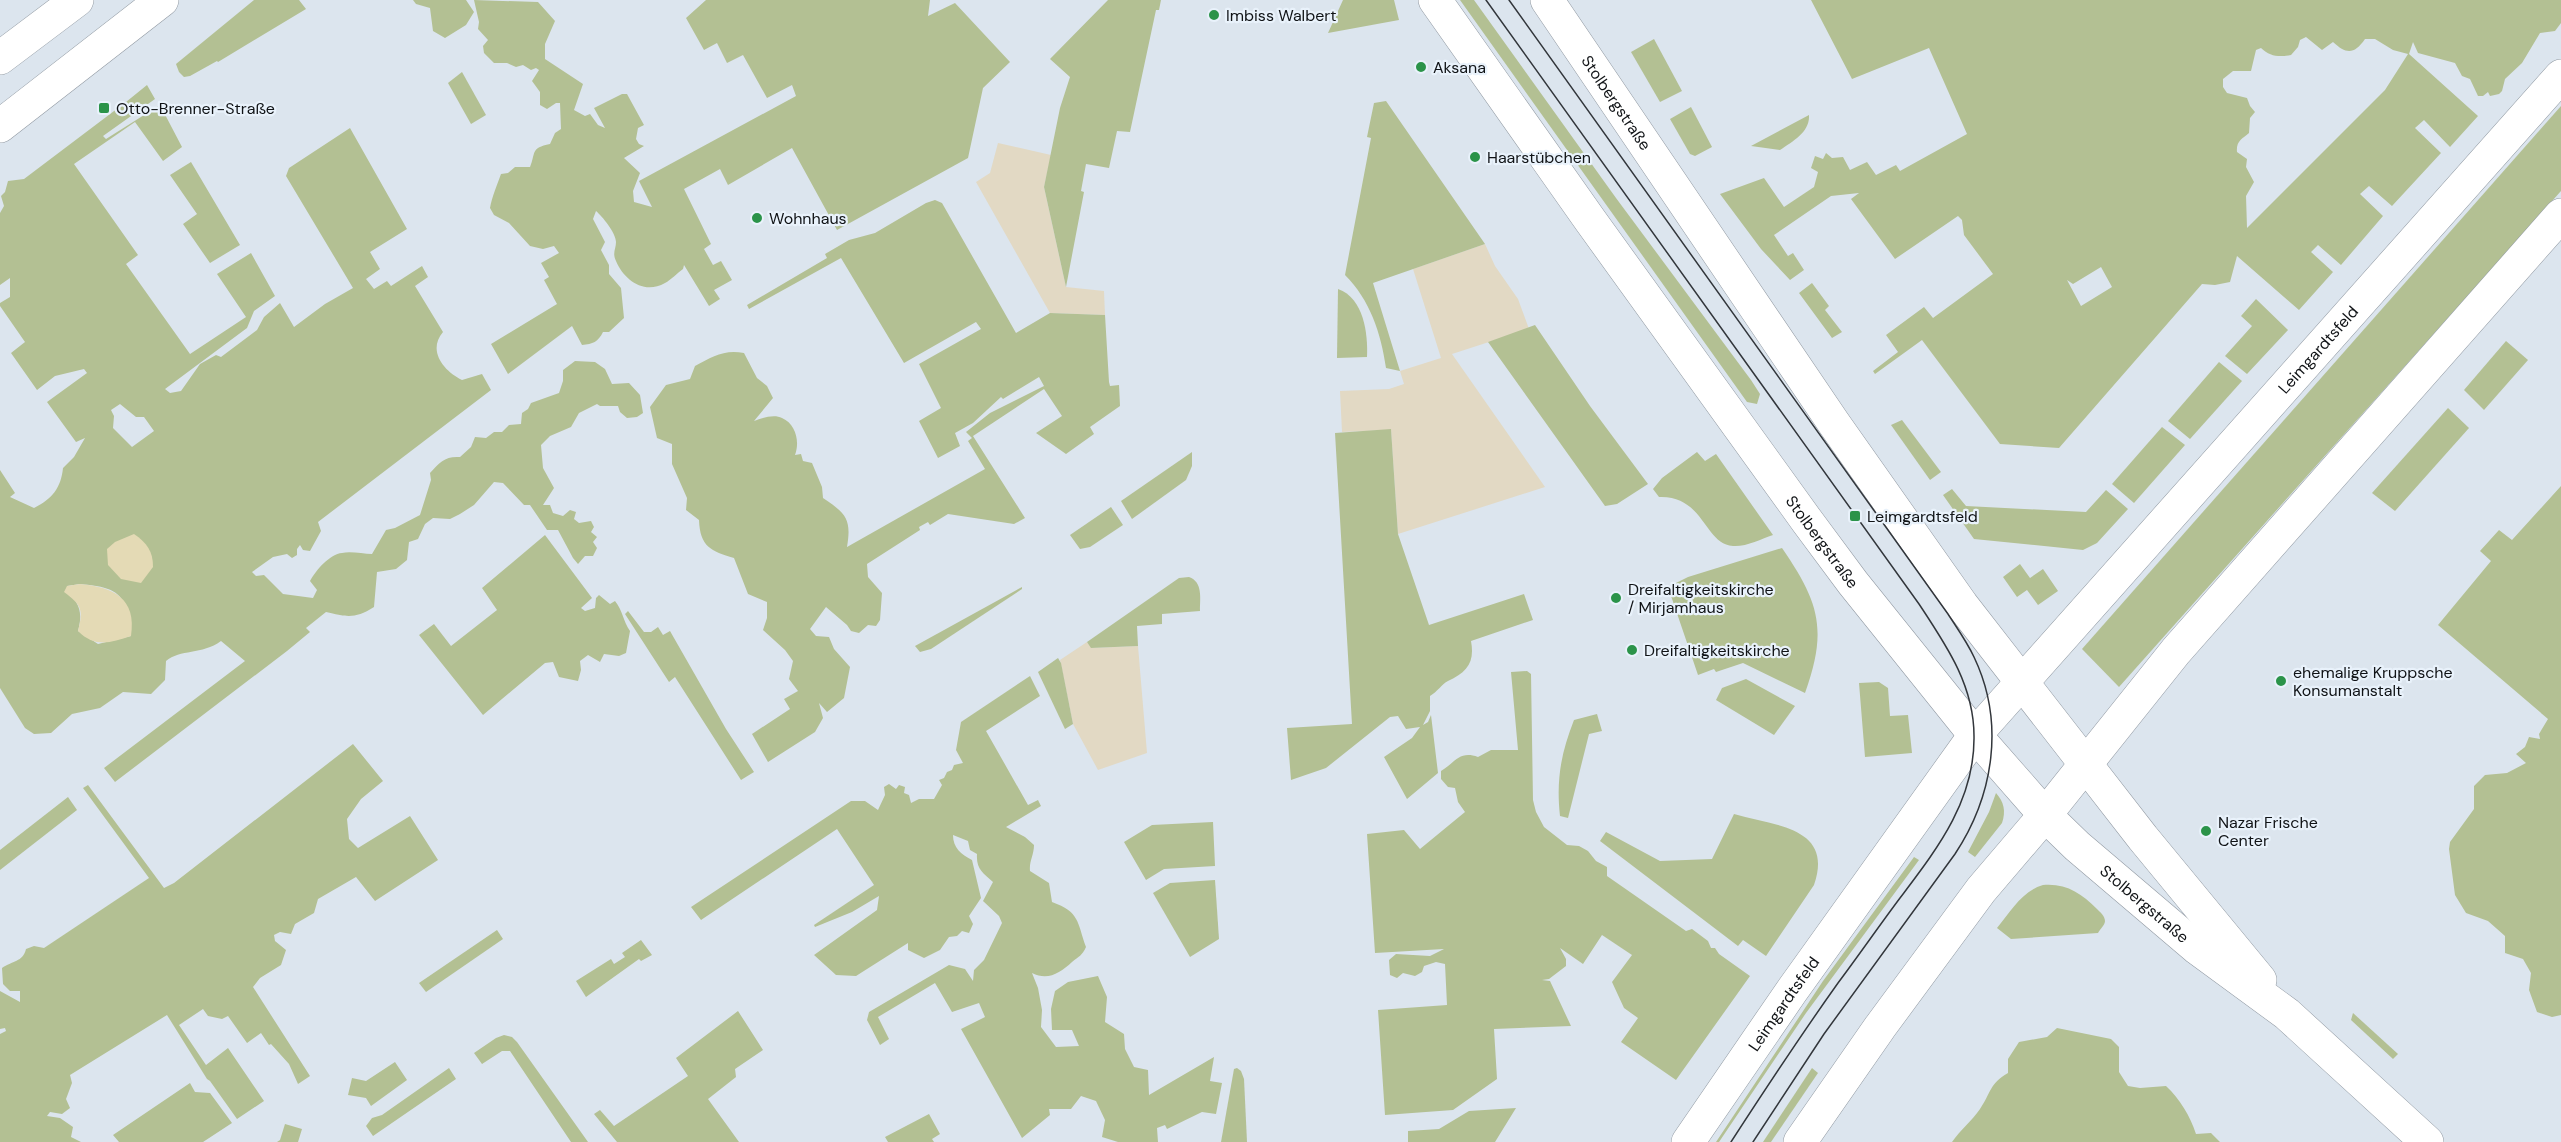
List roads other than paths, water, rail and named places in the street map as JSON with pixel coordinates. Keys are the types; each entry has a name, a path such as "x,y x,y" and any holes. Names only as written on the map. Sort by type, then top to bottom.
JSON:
{"street":[{"path":"0,58 77,0"},
{"path":"0,126 162,0"},
{"name":"Stolbergstraße","path":"1435,0 1807,521 1853,583 1975,735 2045,815 2108,874 2197,948 2287,1014 2427,1142"},
{"name":"Stolbergstraße","path":"1547,0 1833,422 1962,605 2143,838 2287,1014"},
{"name":"Leimgardtsfeld","path":"1688,1142 1791,992 1975,735 2561,76"},
{"path":"1800,1142 1960,918 2231,586 2561,215"}],"tram line":[{"path":"1486,0 1919,604 1957,666 1973,717 1973,760 1961,803 1951,823 1927,861 1811,1022 1731,1142"},
{"path":"1509,0 1948,614 1974,657 1984,682 1990,707 1991,758 1979,807 1968,831 1955,854 1824,1034 1753,1142"}],"place":[{"name":"Imbiss Walbert","path":"1214,15"},
{"name":"Aksana","path":"1421,67"},
{"name":"Otto-Brenner-Straße","path":"104,108"},
{"name":"Haarstübchen","path":"1475,157"},
{"name":"Wohnhaus","path":"757,218"},
{"name":"Leimgardtsfeld","path":"1855,516"},
{"name":"Dreifaltigkeitskirche / Mirjamhaus","path":"1616,598"},
{"name":"Dreifaltigkeitskirche","path":"1632,650"},
{"name":"ehemalige Kruppsche Konsumanstalt","path":"2281,681"},
{"name":"Nazar Frische Center","path":"2206,831"}]}
